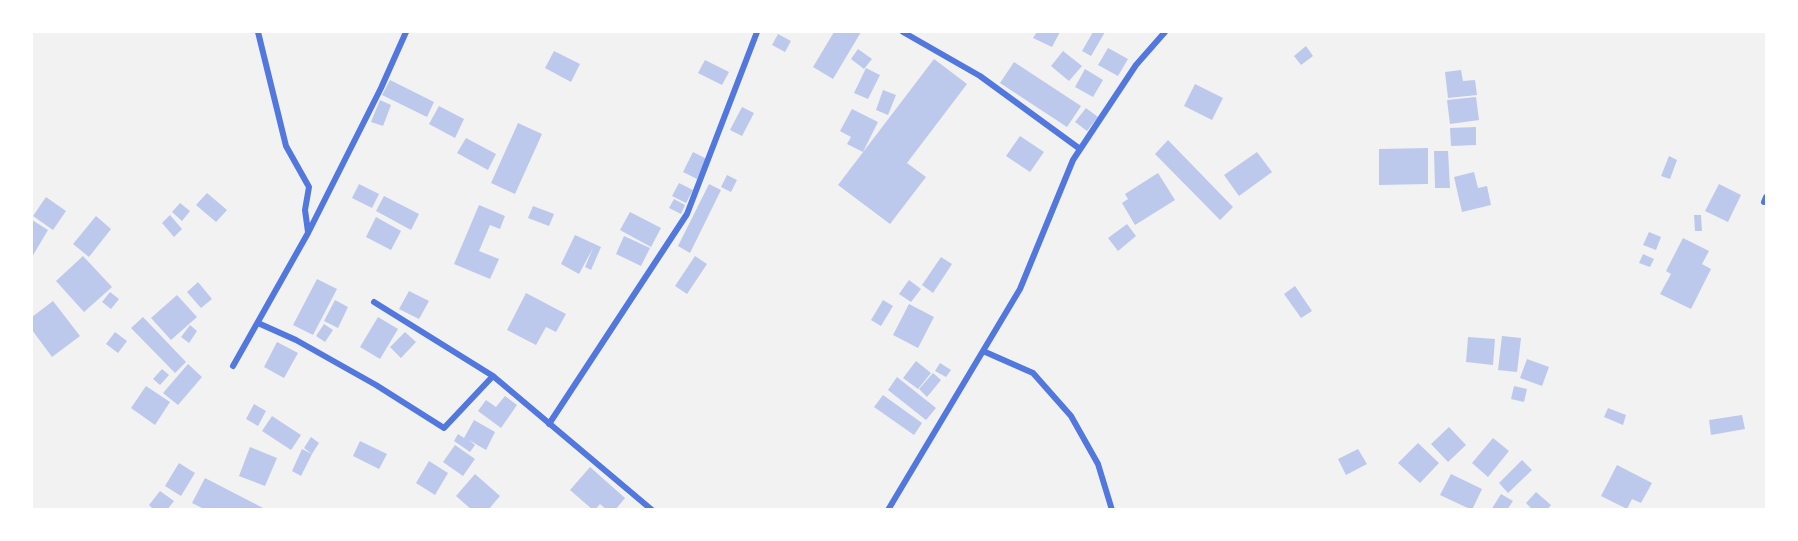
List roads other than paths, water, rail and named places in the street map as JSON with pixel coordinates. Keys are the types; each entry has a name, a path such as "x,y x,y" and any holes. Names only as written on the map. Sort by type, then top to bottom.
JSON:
{"street":[{"path":"258,32 286,146 309,187 305,210 308,232"},
{"path":"233,366 308,232 381,88 406,32"},
{"path":"549,424 687,214 757,32"},
{"path":"903,32 980,76 1080,149"},
{"path":"888,510 1020,290 1064,180 1080,149 1136,65 1165,32"},
{"path":"374,302 493,376 652,510"},
{"path":"258,323 296,340 444,428 493,376"},
{"path":"983,351 1034,373 1071,416 1098,465 1112,510"}]}
